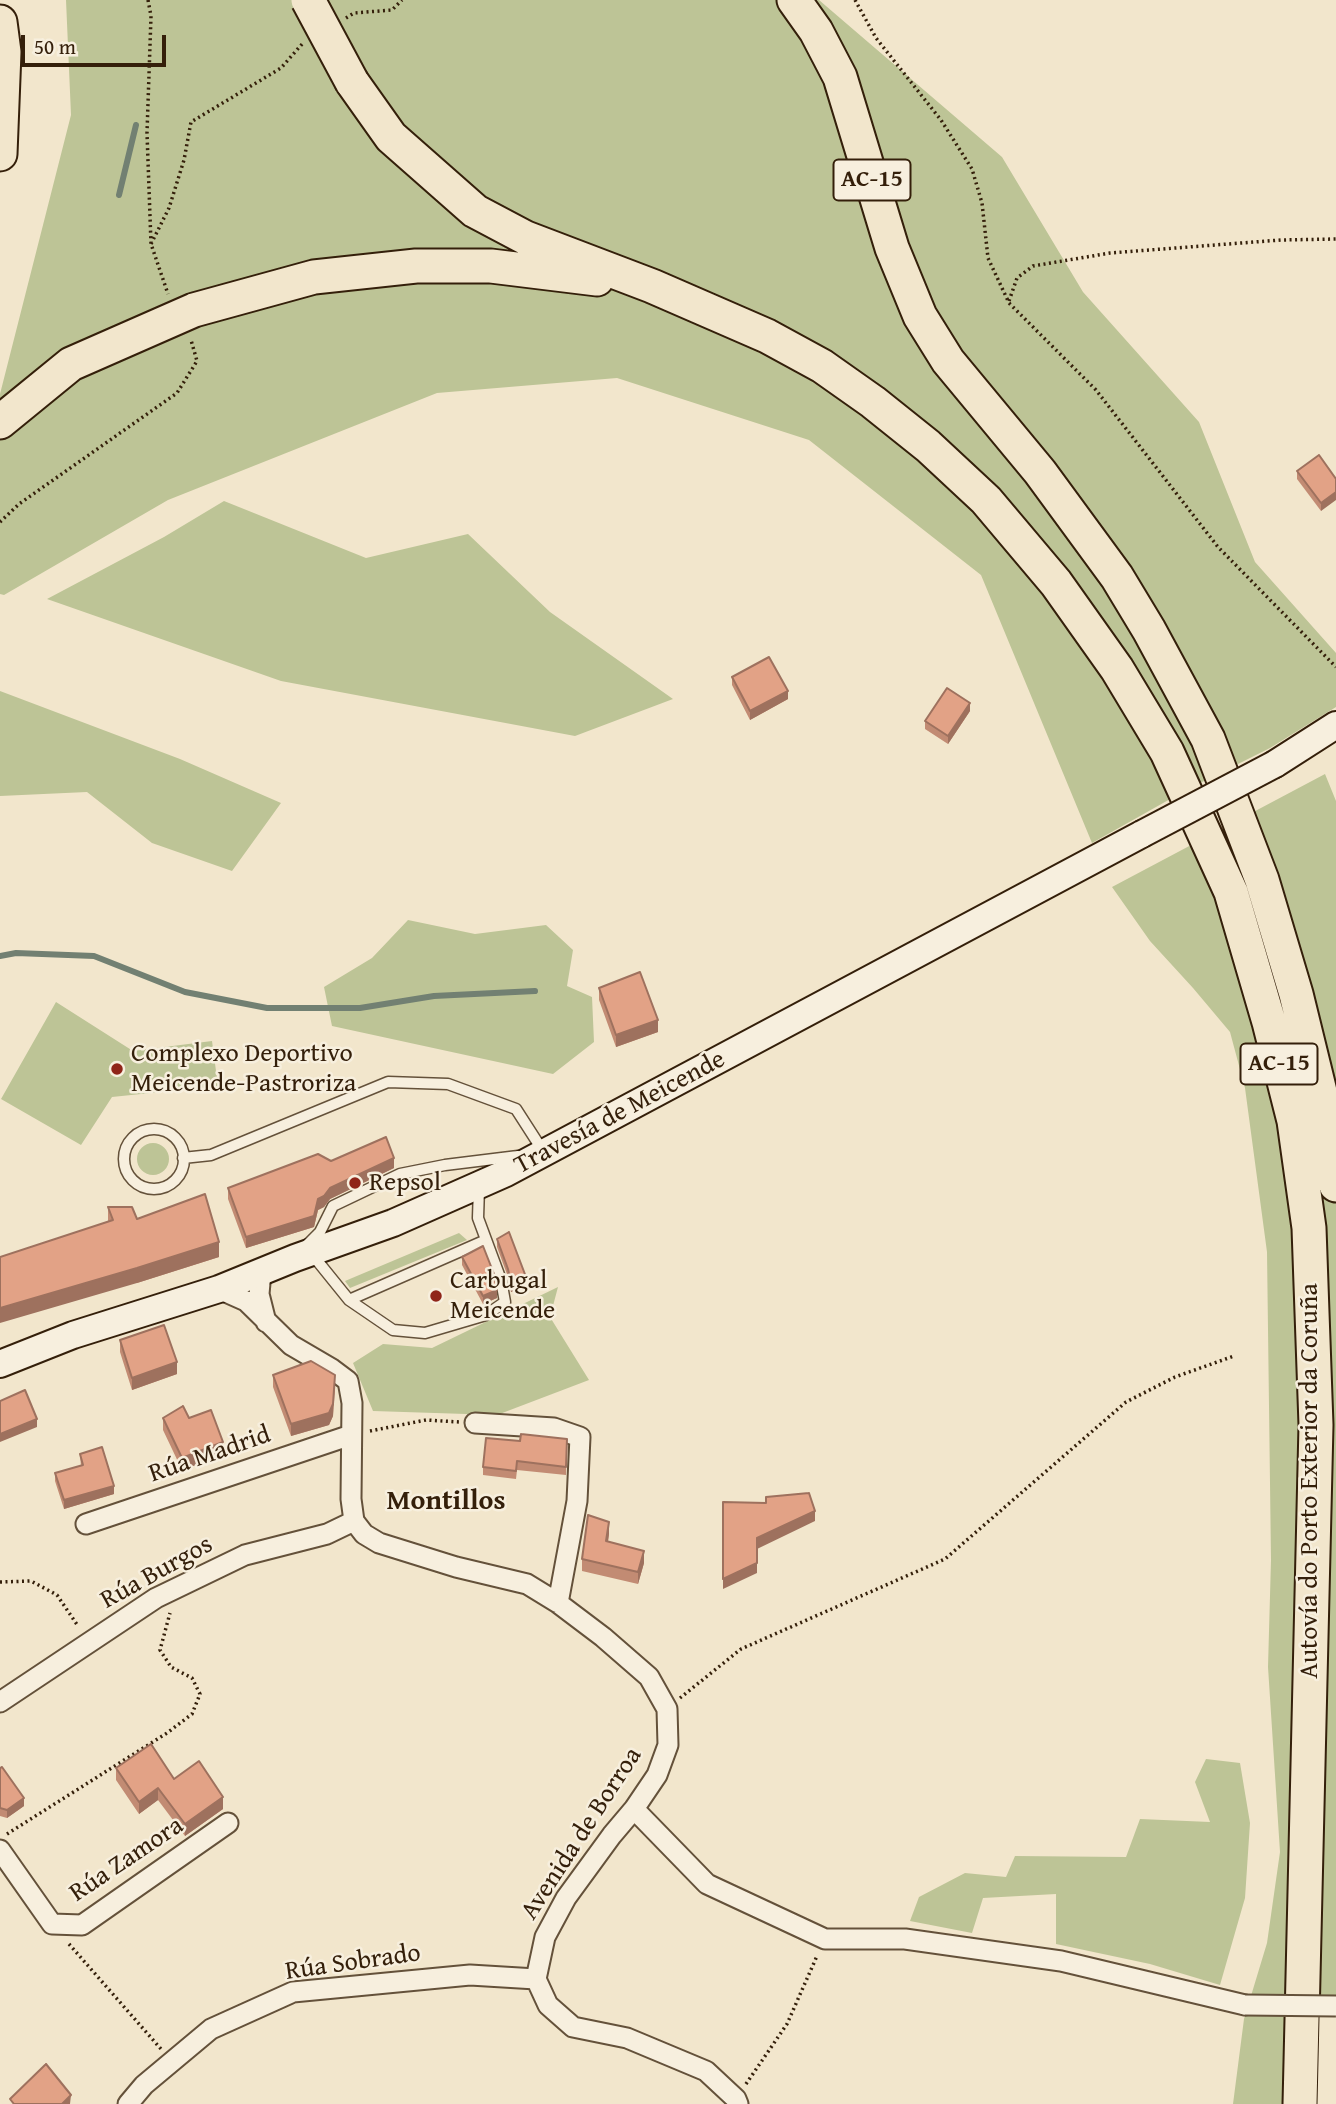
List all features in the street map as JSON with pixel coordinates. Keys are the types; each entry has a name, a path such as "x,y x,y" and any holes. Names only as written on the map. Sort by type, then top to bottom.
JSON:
{"highway":[{"path":"308,0 352,82 391,137 475,211 526,238 652,286"},
{"name":"AC-15","path":"794,0 816,31 840,77 892,248 920,316 948,361 1040,472 1117,577 1208,739 1262,880 1296,993 1323,1104 1336,1185"},
{"path":"0,22 4,51 0,153"},
{"path":"0,422 71,364 194,310 314,277 416,266 491,266 652,286"},
{"name":"Autovía do Porto Exterior da Coruña","path":"652,286 767,336 822,366 929,446 986,500 1056,583 1117,669 1167,752 1231,892 1294,1121 1309,1228 1316,1425 1300,2104"},
{"path":"1334,2104 1336,2017"}],"main road":[{"name":"Travesía de Meicende","path":"0,1364 73,1335 219,1289 393,1223 479,1185 1211,799 1275,764 1336,725"}],"street":[{"path":"261,1272 259,1294 266,1322"},
{"path":"219,1289 246,1301 291,1345 348,1381 352,1403 351,1499 354,1521"},
{"path":"475,1423 554,1428 580,1437 577,1501 558,1603"},
{"name":"Rúa Madrid","path":"86,1524 351,1435"},
{"name":"Avenida de Borroa","path":"354,1521 364,1534 379,1543 456,1567 527,1584 558,1603 603,1637 649,1677 667,1709 668,1745 657,1775 566,1898 545,1937 536,1979"},
{"name":"Rúa Burgos","path":"0,1702 156,1598 245,1555 327,1534 354,1521"},
{"path":"634,1809 707,1884 825,1938 905,1939 1061,1961 1245,2005 1336,2006"},
{"name":"Rúa Zamora","path":"0,1850 52,1924 82,1925 228,1823"},
{"name":"Rúa Sobrado","path":"128,2104 144,2085 211,2029 293,1992 470,1975 536,1979"},
{"path":"536,1979 548,2005 573,2027 627,2038 662,2051 706,2071 737,2101"}],"lane":[{"path":"183,1158 211,1155 388,1082 448,1084 516,1109 544,1153 445,1165 400,1174 333,1206 320,1232 303,1256 349,1300 393,1329 425,1333 486,1315 505,1302 501,1280 478,1218 479,1185"},
{"path":"159,1129 176,1139 183,1158 178,1176 163,1187 154,1189 144,1187 129,1176 124,1158 131,1139 139,1133 159,1129"},
{"path":"349,1300 486,1240"}],"path":[{"path":"148,0 151,16 147,133 151,244 168,294"},
{"path":"342,20 354,13 392,10 402,0"},
{"path":"855,0 876,38 941,120 972,169 982,203 988,258 1009,303 1096,390 1218,547 1336,667"},
{"path":"151,244 173,196 184,160 191,122 281,68 305,40"},
{"path":"1009,303 1017,278 1033,266 1110,253 1281,240 1336,239"},
{"path":"0,522 19,504 177,393 197,361 189,333"},
{"path":"667,1709 741,1649 945,1559 1126,1402 1175,1377 1234,1356"},
{"path":"351,1435 426,1420 475,1423"},
{"path":"0,1582 31,1581 57,1595 89,1643"},
{"path":"0,1839 167,1733 192,1714 200,1694 192,1678 171,1667 160,1650 177,1588"},
{"name":"Rúa Zamora","path":"52,1924 172,2062"},
{"path":"737,2101 787,2024 825,1938"}],"green space":[{"path":"66,0 819,0 1002,157 1083,292 1199,422 1255,562 1336,653 1336,707 1270,748 1188,789 1092,843 981,575 809,440 617,378 437,393 168,500 4,595 0,594 0,394 71,115"},
{"path":"224,501 366,558 468,534 550,612 673,699 575,736 281,681 47,599 164,537"},
{"path":"0,691 180,759 281,803 232,871 152,843 87,792 0,796"},
{"path":"1325,774 1336,801 1336,2104 1233,2104 1244,2019 1267,1943 1280,1852 1268,1667 1271,1560 1267,1252 1245,1088 1230,1032 1150,941 1112,887"},
{"path":"408,920 475,934 546,925 573,950 567,986 592,997 594,1042 553,1074 332,1026 324,987 372,958"},
{"name":"Complexo Deportivo Meicende-Pastroriza","path":"56,1002 133,1051 212,1041 218,1086 112,1097 81,1145 1,1099"},
{"path":"153,1143 164,1148 169,1159 164,1170 153,1175 142,1170 137,1159 142,1148"},
{"path":"459,1233 467,1240 350,1288 345,1281"},
{"path":"558,1287 550,1317 589,1380 497,1415 373,1411 353,1363 383,1344 432,1348"},
{"path":"1206,1759 1240,1763 1250,1823 1245,1898 1220,1985 1150,1964 1056,1944 1056,1894 983,1898 972,1933 910,1921 919,1897 965,1873 1006,1877 1015,1856 1126,1857 1140,1819 1210,1822 1195,1782"}],"building":[{"path":"1319,455 1336,479 1336,492 1321,503 1297,471"},
{"path":"769,657 788,691 750,711 732,677"},
{"path":"947,688 970,703 948,736 925,721"},
{"path":"640,972 658,1020 616,1035 599,988"},
{"path":"386,1137 394,1158 330,1188 318,1199 314,1216 246,1237 228,1188 318,1154 331,1161"},
{"path":"205,1194 219,1242 0,1308 0,1257 113,1220 108,1207 132,1207 137,1219"},
{"path":"509,1232 526,1277 511,1284 497,1239"},
{"path":"483,1246 497,1290 483,1296 462,1257"},
{"path":"164,1325 177,1362 132,1378 120,1340"},
{"path":"311,1361 335,1375 333,1404 329,1413 291,1424 273,1375"},
{"path":"25,1390 37,1419 0,1434 0,1401"},
{"path":"183,1406 189,1418 211,1410 223,1442 182,1458 163,1418"},
{"path":"521,1434 567,1439 566,1467 517,1461 516,1471 483,1467 486,1438 520,1441"},
{"path":"102,1447 114,1486 64,1500 55,1473 83,1465 80,1454"},
{"path":"809,1493 815,1511 757,1538 757,1563 723,1579 723,1502 766,1503 766,1497"},
{"path":"588,1515 609,1522 606,1541 644,1551 638,1572 582,1559"},
{"path":"151,1744 174,1779 199,1761 223,1797 185,1824 158,1788 139,1802 116,1768"},
{"path":"2,1767 24,1798 7,1810 0,1808"},
{"path":"46,2064 71,2095 62,2104 14,2104 10,2099"}],"waterway":[{"path":"119,195 136,125"},
{"path":"0,956 16,953 94,956 185,992 267,1008 360,1008 434,996 535,991"}],"place":[{"name":"Complexo Deportivo Meicende-Pastroriza","path":"117,1069"},
{"name":"Repsol","path":"355,1183"},
{"name":"Carbugal Meicende","path":"436,1296"}],"district":[{"name":"Montillos","path":"446,1502"}]}
